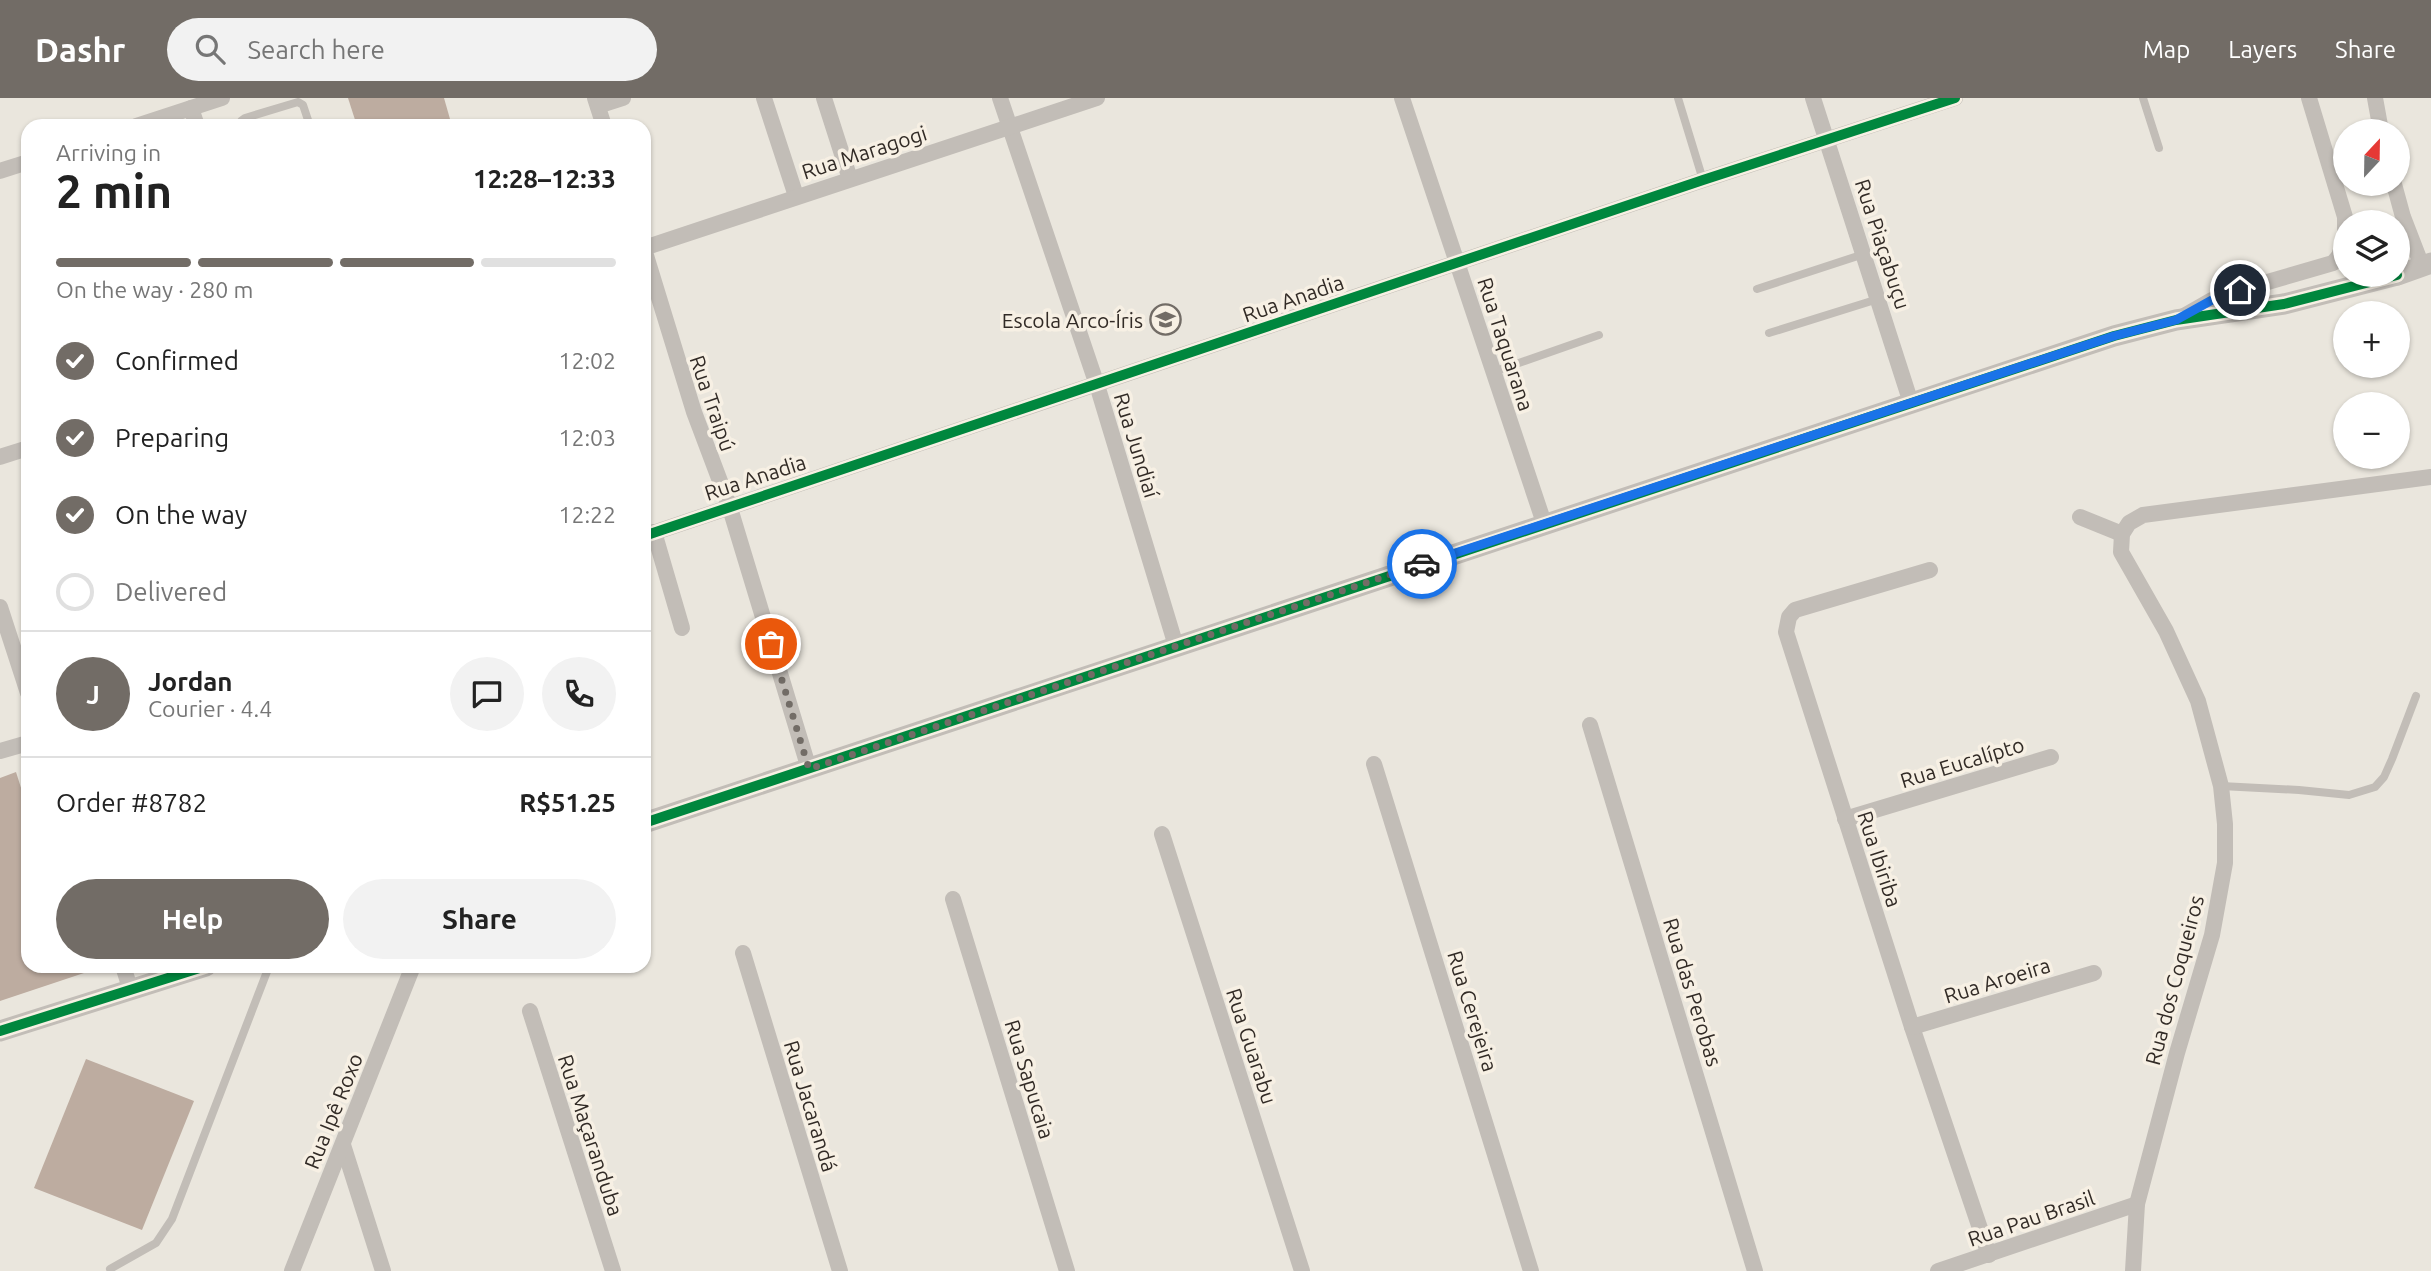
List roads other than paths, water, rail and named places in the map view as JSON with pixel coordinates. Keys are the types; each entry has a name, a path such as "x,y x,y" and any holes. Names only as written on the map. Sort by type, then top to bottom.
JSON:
{"street":[{"path":"157,119 222,98"},
{"path":"602,119 596,102 623,98"},
{"path":"764,98 796,196"},
{"path":"824,98 850,178"},
{"name":"Rua Jundiaí","path":"1000,98 1097,385 1176,646"},
{"name":"Rua Maragogi","path":"651,246 1097,98"},
{"name":"Rua Taquarana","path":"1402,98 1544,523"},
{"name":"Rua Piaçabuçu","path":"1813,98 1911,403"},
{"name":"Rua Anadia","path":"651,533 1703,180 1828,141 1921,103 1955,98"},
{"path":"2309,98 2343,210"},
{"path":"2375,98 2379,119"},
{"path":"191,108 195,119"},
{"path":"0,171 21,164"},
{"path":"2397,196 2403,217 2427,265 2410,271"},
{"path":"2176,320 2212,300 2240,290 2333,264"},
{"name":"Rua Traipú","path":"651,271 694,412 729,505 809,769"},
{"path":"651,821 2114,336 2176,320 2284,304 2350,287"},
{"path":"0,457 21,450"},
{"path":"2080,517 2122,534 2129,523 2143,515 2431,477"},
{"name":"Rua dos Coqueiros","path":"2122,534 2121,552 2166,631 2198,701 2221,786 2225,824 2225,863 2212,935 2137,1204 2133,1271"},
{"path":"651,540 682,628"},
{"name":"Rua Ibiriba","path":"1930,570 1795,610 1789,617 1786,632 1912,1027 1989,1255"},
{"path":"0,607 21,672"},
{"name":"Rua das Perobas","path":"1590,725 1755,1271"},
{"path":"0,751 21,745"},
{"name":"Rua Eucalípto","path":"1845,819 2051,757"},
{"name":"Rua Cerejeira","path":"1374,764 1531,1271"},
{"name":"Rua Guarabu","path":"1162,834 1302,1271"},
{"name":"Rua Sapucaia","path":"953,899 1067,1271"},
{"name":"Rua Jacarandá","path":"743,953 840,1271"},
{"path":"125,973 130,988"},
{"path":"0,1031 182,973"},
{"name":"Rua Ipê Roxo","path":"292,1271 410,973"},
{"name":"Rua Aroeira","path":"1912,1027 2094,973"},
{"name":"Rua Maçaranduba","path":"530,1011 613,1271"},
{"path":"343,1145 383,1271"},
{"path":"331,1175 354,1182"},
{"name":"Rua Pau Brasil","path":"1938,1271 2137,1204"}],"lane":[{"path":"1678,98 1703,180"},
{"path":"2143,98 2159,148"},
{"path":"244,119 298,102 303,104 308,119"},
{"path":"1757,289 1864,254"},
{"path":"1769,333 1878,299"},
{"path":"1493,372 1599,335"},
{"path":"2221,786 2349,795 2375,787 2384,778 2416,696"},
{"path":"110,1269 156,1243 172,1219 266,973"}],"place":[{"name":"Escola Arco-Íris","path":"1166,320"}]}
